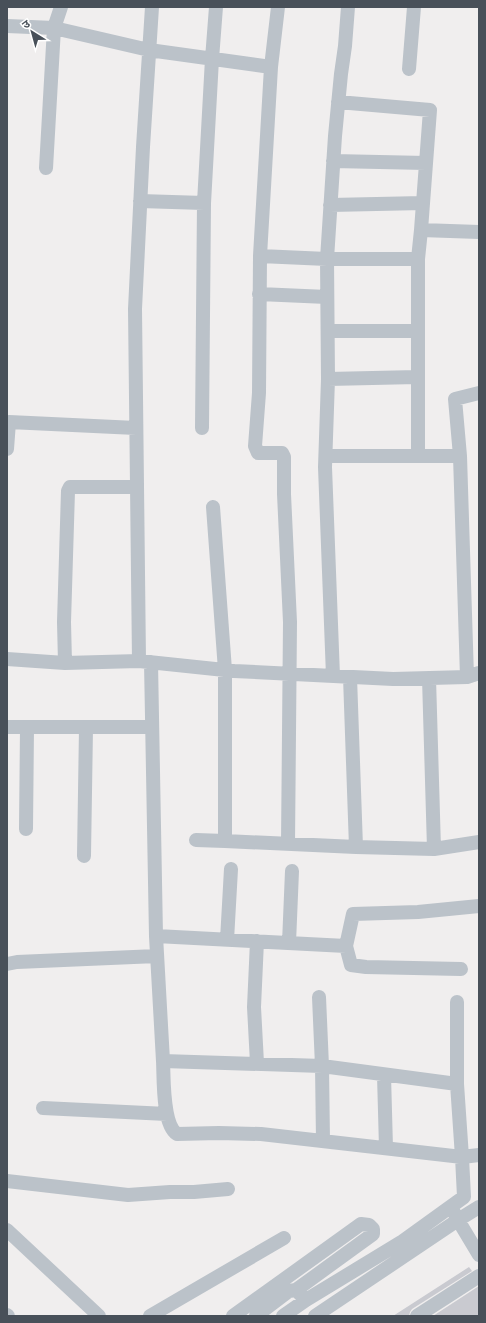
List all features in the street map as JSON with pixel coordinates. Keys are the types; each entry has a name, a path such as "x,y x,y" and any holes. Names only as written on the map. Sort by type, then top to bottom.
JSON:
{"street":[{"path":"46,168 54,28 61,7"},
{"path":"152,7 135,309 136,428 137,486 145,661 152,727 156,936 162,1061 167,1114 172,1130 177,1134 261,1134 462,1157 479,1155"},
{"path":"202,428 204,203 216,7"},
{"path":"278,7 272,67 260,256 259,394 255,446 258,453 282,453 284,457 284,494 290,622 288,844"},
{"path":"333,676 326,456 328,379 327,259 333,161 348,7"},
{"path":"409,69 414,7"},
{"path":"7,26 54,28 149,50 272,67"},
{"path":"338,102 430,110 418,259 418,456"},
{"path":"333,161 426,163"},
{"path":"140,201 204,203"},
{"path":"330,205 423,203"},
{"path":"421,230 479,232"},
{"path":"260,256 327,259 418,259"},
{"path":"259,294 327,297"},
{"path":"328,331 418,331"},
{"path":"328,379 417,377"},
{"path":"7,659 65,663 145,661 225,670 393,679 473,675 460,456 455,400 479,393"},
{"path":"7,449 8,422 136,428"},
{"path":"326,456 460,456"},
{"path":"65,663 64,622 68,491 70,487 137,486"},
{"path":"214,507 225,670 225,841"},
{"path":"350,677 356,847"},
{"path":"429,678 434,849"},
{"path":"7,727 152,727"},
{"path":"26,829 27,728"},
{"path":"84,856 86,728"},
{"path":"196,840 434,849 479,842"},
{"path":"227,940 231,869"},
{"path":"289,943 292,870"},
{"path":"461,970 366,967 351,965 346,946 353,914 418,912 479,906"},
{"path":"156,936 346,946"},
{"path":"257,941 254,1007 258,1064"},
{"path":"7,964 17,962 157,956"},
{"path":"319,997 323,1141"},
{"path":"283,1316 306,1300 403,1241 464,1197 457,1084 458,1002"},
{"path":"162,1061 322,1066 457,1084"},
{"path":"384,1075 386,1148"},
{"path":"43,1108 167,1114"},
{"path":"7,1181 128,1195 228,1189"},
{"path":"451,1206 479,1255"},
{"path":"315,1316 479,1207"},
{"path":"233,1316 362,1224 369,1225 373,1229 373,1234 296,1290 289,1291 256,1316"},
{"path":"7,1230 99,1316"},
{"path":"150,1316 284,1238"},
{"path":"417,1316 479,1276"},
{"path":"296,1290 306,1300"}],"building":[{"path":"469,1267 472,1271 412,1309 409,1316 393,1316"},
{"path":"479,1286 479,1316 433,1316"}]}
